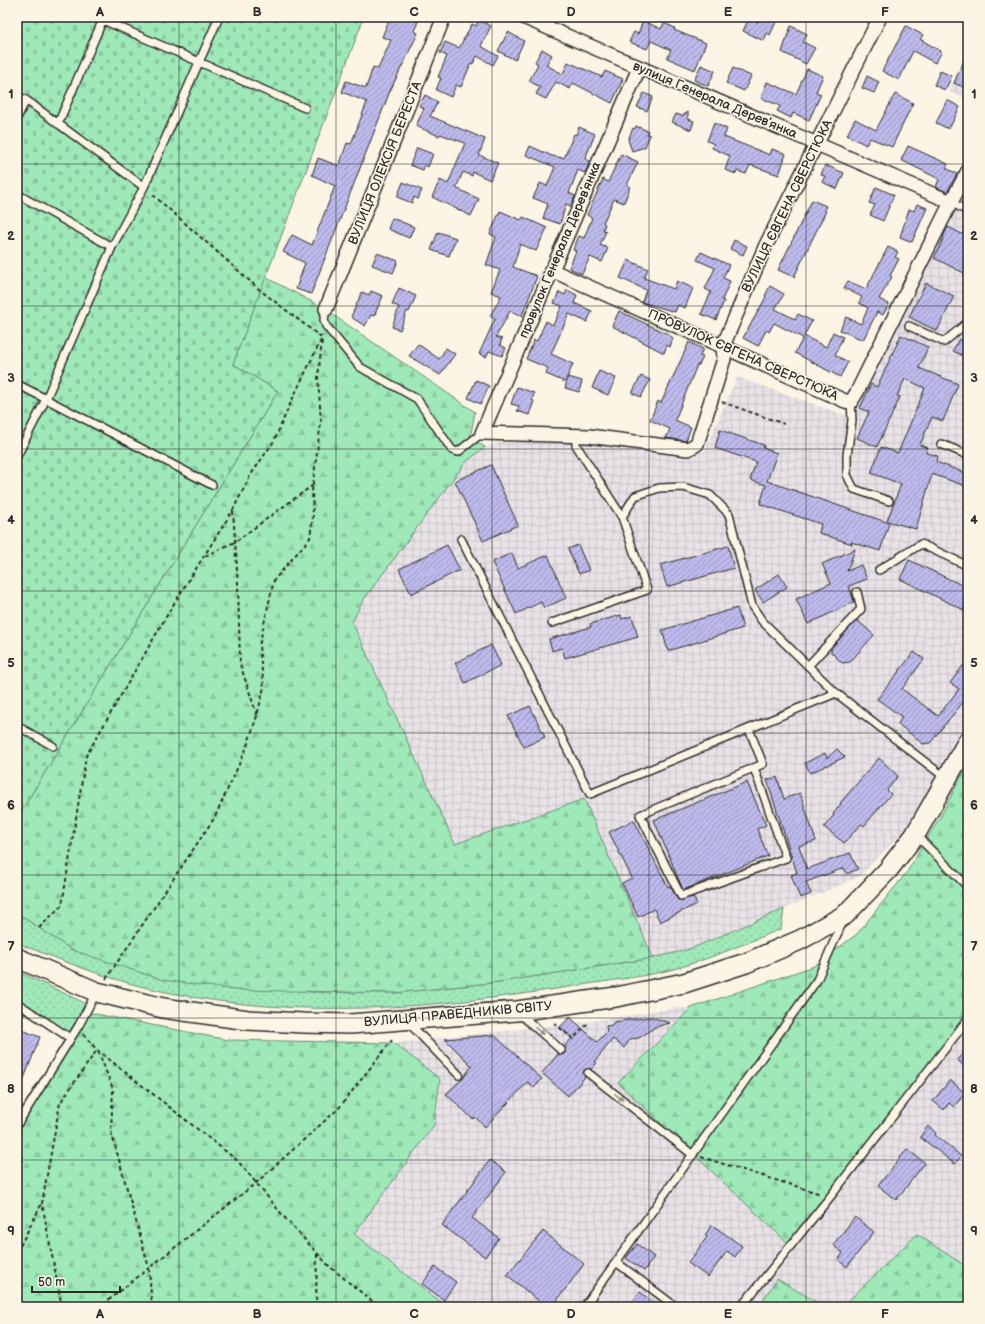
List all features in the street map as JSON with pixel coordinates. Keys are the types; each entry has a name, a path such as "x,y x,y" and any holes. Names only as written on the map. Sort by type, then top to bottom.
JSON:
{"main road":[{"name":"ВУЛИЦЯ ПРАВЕДНИКІВ СВІТУ","path":"17,958 97,992 163,1008 248,1020 350,1024 517,1011 616,997 684,983 746,963 800,940 845,915 888,870 916,835 968,741"}],"street":[{"name":"ВУЛИЦЯ ОЛЕКСІЯ БЕРЕСТА","path":"325,314 444,17"},
{"name":"вулиця Генерала Деревʼянка","path":"523,17 951,202"},
{"name":"ВУЛИЦЯ ЄВГЕНА СВЕРСТЮКА","path":"482,433 576,436 688,450 697,444 724,359 723,346 764,247 787,206 816,143 880,17"},
{"name":"провулок Генерала Деревʼянка","path":"482,433 639,68"},
{"name":"ПРОВУЛОК ЄВГЕНА СВЕРСТЮКА","path":"552,270 845,402 851,402 968,171"}],"lane":[{"path":"17,456 46,399 112,247 144,187 219,17"},
{"path":"58,124 101,18 305,108"},
{"path":"17,96 26,100 144,187"},
{"path":"17,118 26,100"},
{"path":"17,194 112,247"},
{"path":"951,202 965,210 968,217"},
{"path":"325,314 326,326 360,367 417,400 452,450 458,452 482,433"},
{"path":"910,326 944,342 968,322"},
{"path":"17,384 212,485"},
{"path":"851,402 852,420 846,456 848,475 854,489 889,501"},
{"path":"552,623 647,590 622,517 576,445 576,436"},
{"path":"941,444 968,455"},
{"path":"622,517 635,496 659,488 683,487 710,495 729,514 752,606 762,621 836,694 947,779"},
{"path":"461,539 590,794 836,694"},
{"path":"878,570 921,544 968,566"},
{"path":"808,666 861,609 857,592"},
{"path":"17,726 53,746"},
{"path":"749,729 763,764 640,815 680,896 786,858 754,768"},
{"path":"916,835 968,887"},
{"path":"584,1307 818,980 845,915"},
{"path":"17,1125 79,1025 97,992"},
{"path":"17,1003 70,1038"},
{"path":"517,1011 561,1050"},
{"path":"404,1019 459,1075"},
{"path":"741,1307 830,1197 968,1019"},
{"path":"588,1073 693,1155"},
{"path":"616,1262 676,1307"}],"path":[{"path":"144,187 260,290 322,338"},
{"path":"97,992 215,817 246,749 257,716 264,687 259,646 274,580 310,538 313,515 313,485 321,421 318,377 325,314"},
{"path":"39,928 62,905 86,756 170,610 233,510 250,476 274,441 290,402 322,338"},
{"path":"711,399 784,424"},
{"path":"204,557 235,542 313,485"},
{"path":"233,510 238,584 240,664 257,716"},
{"path":"554,1023 573,1039 587,1024"},
{"path":"79,1025 82,1033 97,1050 238,1161 285,1218 318,1252 329,1266 379,1307"},
{"path":"100,1307 256,1183 339,1108 392,1040"},
{"path":"17,1252 42,1203 60,1103 97,1050"},
{"path":"97,1050 114,1089 110,1131 149,1268 152,1307"},
{"path":"693,1155 830,1197"},
{"path":"42,1203 62,1307"},
{"path":"316,1307 318,1252"}],"shaded area":[{"path":"968,48 968,101 949,91"},
{"path":"968,179 968,721 904,831 859,877 690,949 653,958 584,799 455,844 352,622 361,602 453,479 466,462 485,447 499,443 568,440 704,452 737,377 853,418 954,204"},
{"path":"675,1008 691,1008 618,1083 968,1019 968,1268 917,1234 842,1307 825,1307 777,1279 758,1307 447,1307 354,1234 434,1125 440,1079 394,1043 601,1020"}],"green space":[{"path":"17,17 364,17 233,364 278,391 17,818"},
{"path":"265,277 320,306 475,412 470,438 485,447 466,462 453,479 362,602 352,622 455,844 584,799 653,958 499,982 395,993 236,990 163,980 72,950 17,913 17,818 278,391 233,364"},
{"path":"968,764 968,1019 791,1246 618,1083 691,1008 814,966 857,934 907,872 940,817"},
{"path":"784,909 781,929 706,959 654,974 469,1001 368,1008 266,1006 216,1001 166,992 109,977 17,943 17,913 72,950 309,992 395,993 499,982 653,958 690,949"},
{"path":"17,971 89,1005 70,1038 17,1003"},
{"path":"86,1012 228,1040 394,1043 440,1079 434,1125 354,1234 447,1307 17,1307 17,1125"},
{"path":"917,1234 968,1268 968,1307 842,1307"},
{"path":"777,1279 825,1307 758,1307"}],"building":[{"path":"390,17 420,17 414,31 418,33 390,91 311,294 296,289 305,263 283,252 292,235 312,245 335,186 312,175 318,158 339,166 347,143 351,144 367,102 342,92 346,81 366,88 373,67 378,69 391,40 382,37"},
{"path":"760,17 765,17 776,22 770,35 767,33 764,41 743,31 749,18 758,22"},
{"path":"479,20 491,26 481,46 498,56 493,65 477,56 473,64 471,63 461,87 456,85 451,97 436,90 441,78 438,77 447,56 440,53 445,42 459,48 472,24 476,26"},
{"path":"643,21 661,29 664,23 675,28 674,30 706,43 695,70 667,58 671,50 651,41 647,49 629,42 634,32 638,34"},
{"path":"791,26 807,34 803,42 815,48 806,64 782,52"},
{"path":"906,26 923,35 920,39 942,52 935,63 913,51 899,80 882,71"},
{"path":"508,32 524,41 515,60 498,51"},
{"path":"542,49 552,55 546,65 563,74 568,62 602,77 605,71 623,79 612,103 573,83 570,89 556,82 546,99 536,94 540,87 529,81 538,64 535,62"},
{"path":"968,52 968,89 954,83"},
{"path":"701,65 715,71 708,86 694,80"},
{"path":"733,68 751,76 744,91 726,83"},
{"path":"807,69 823,76 816,92 821,94 809,120 793,113 791,118 777,111 780,106 761,98 767,82 796,94"},
{"path":"940,71 952,76 945,90 934,85"},
{"path":"867,76 879,82 874,93 862,88"},
{"path":"644,93 653,97 647,111 637,107"},
{"path":"895,94 913,103 892,147 870,138 866,145 847,135 855,119 876,130"},
{"path":"425,95 438,102 430,116 485,139 479,155 498,163 490,180 473,172 472,176 463,172 456,188 479,199 471,216 432,197 440,180 448,184 465,143 440,134 439,136 416,126 424,108 419,106"},
{"path":"947,100 960,107 949,129 936,123"},
{"path":"688,112 688,119 694,121 691,130 672,122 676,114 682,116"},
{"path":"714,123 727,129 724,137 770,155 772,149 786,154 779,175 750,165 746,174 737,171 736,174 725,170 730,156 712,148 714,144 707,141"},
{"path":"636,126 648,131 647,134 650,135 645,147 632,151 628,140 633,128 635,129"},
{"path":"579,127 595,134 585,159 590,161 585,173 578,170 569,193 575,196 571,206 566,204 560,224 543,218 548,204 533,198 540,183 547,186 555,167 526,155 530,146 552,156 564,158 574,134 576,135"},
{"path":"908,146 948,164 946,168 957,174 947,192 936,187 939,179 901,160"},
{"path":"417,148 433,154 428,167 425,165 423,170 410,165"},
{"path":"621,154 638,162 627,185 630,187 624,203 614,199 603,223 605,224 603,230 606,231 600,245 608,248 602,262 590,257 582,274 569,268 576,251 573,250 579,236 584,238 592,218 587,215 603,179 608,182"},
{"path":"825,165 844,173 837,189 822,182 825,176 821,175"},
{"path":"403,182 422,190 418,199 414,197 412,203 397,197"},
{"path":"876,187 894,195 883,221 870,215 875,205 869,203"},
{"path":"812,200 826,206 824,210 826,211 794,277 778,270"},
{"path":"917,204 927,208 912,242 900,237 909,209 914,211"},
{"path":"500,211 521,220 523,217 547,228 536,251 520,244 513,267 537,276 522,316 510,311 496,337 502,339 500,345 506,348 502,356 489,351 486,357 479,354 495,319 490,316 501,296 491,292 500,270 486,265 496,237 490,234"},
{"path":"392,218 414,227 409,238 388,229"},
{"path":"948,227 968,237 968,275 934,258"},
{"path":"438,232 456,238 449,256 431,250"},
{"path":"734,240 747,246 743,255 730,249"},
{"path":"888,247 898,252 895,257 899,259 890,276 892,277 879,299 889,304 883,315 877,312 863,340 840,330 846,317 861,324 868,308 859,303 862,297 844,288 848,281 866,289"},
{"path":"701,252 729,265 723,278 730,281 716,320 701,314 711,292 705,289 715,268 697,260"},
{"path":"377,253 398,261 393,273 372,265"},
{"path":"628,260 648,269 644,278 674,289 677,281 693,288 685,308 678,305 675,312 642,302 646,290 620,278"},
{"path":"926,283 954,296 937,331 909,317"},
{"path":"770,286 784,294 775,309 795,319 798,314 812,321 804,336 826,347 833,332 843,337 835,355 848,362 840,377 795,353 803,338 774,323 769,332 766,330 758,346 743,338 766,297 765,296"},
{"path":"399,288 416,296 409,312 407,311 400,330 392,327 399,307 392,304"},
{"path":"567,290 577,295 574,303 592,311 587,322 569,314 551,354 573,364 565,382 546,374 548,368 526,359 534,340 537,341 546,321 553,325 562,306 554,303 559,292 565,295"},
{"path":"371,291 383,296 374,316 371,315 365,326 351,317 362,292 369,295"},
{"path":"619,311 668,334 673,338 670,347 667,345 664,353 612,326"},
{"path":"901,335 928,347 919,368 958,384 943,421 932,417 920,445 928,448 926,453 938,456 936,462 968,474 968,487 932,474 916,529 887,521 901,484 871,473 881,447 898,453 925,388 905,379 897,396 900,397 877,447 857,438 869,412 860,408 871,384 877,387"},
{"path":"959,339 968,343 968,358 953,351"},
{"path":"689,342 703,349 700,356 703,357 699,365 697,365 675,420 691,427 686,441 666,438 670,429 650,420 658,401 661,403"},
{"path":"418,344 439,359 446,348 455,354 440,375 409,356"},
{"path":"599,371 616,378 608,395 592,388"},
{"path":"641,376 650,380 641,397 632,393"},
{"path":"568,377 582,381 579,392 565,388"},
{"path":"476,380 489,386 481,404 468,398"},
{"path":"517,387 534,393 532,400 534,401 529,415 517,411 519,406 511,404"},
{"path":"720,430 764,445 763,448 777,453 767,481 889,523 880,551 851,542 852,544 819,533 821,524 760,504 766,485 750,480 756,462 715,448"},
{"path":"491,465 518,525 483,541 455,481"},
{"path":"447,545 460,570 411,594 399,569"},
{"path":"578,545 589,570 579,574 568,549"},
{"path":"728,546 734,568 667,587 660,565"},
{"path":"855,549 847,571 861,565 867,579 849,586 854,602 808,624 796,599 831,583 822,564"},
{"path":"512,553 518,568 548,555 566,598 544,608 541,602 516,614 492,562"},
{"path":"909,560 968,588 968,612 900,579"},
{"path":"779,574 787,587 763,602 755,590"},
{"path":"737,608 743,628 668,651 662,630"},
{"path":"621,615 622,619 632,616 638,637 565,658 562,648 552,651 549,639 591,627 590,624"},
{"path":"857,620 874,635 850,662 842,663 831,652 831,648"},
{"path":"491,645 501,665 465,683 455,663"},
{"path":"914,652 924,659 902,689 938,716 959,689 950,683 968,659 968,696 930,743 923,744 898,724 902,717 877,699"},
{"path":"530,706 545,737 524,747 508,716"},
{"path":"837,749 845,757 810,773 805,763 825,753 827,758"},
{"path":"879,758 898,776 887,790 891,794 864,826 861,824 844,843 824,827 834,815 833,814 841,804 840,803"},
{"path":"777,777 784,799 800,793 816,841 799,846 807,869 850,853 858,869 847,874 844,868 806,882 811,894 800,898 791,875 797,873 767,780"},
{"path":"747,782 766,825 757,829 768,856 683,890 654,820"},
{"path":"634,820 668,887 670,886 678,900 693,897 697,904 660,922 654,909 638,917 622,883 632,878 609,832"},
{"path":"570,1017 597,1042 607,1032 606,1026 612,1025 614,1022 651,1017 670,1023 655,1027 639,1038 630,1039 624,1048 613,1039 595,1061 597,1063 591,1069 584,1070 583,1073 585,1077 568,1096 542,1073 558,1054 562,1055 565,1053 565,1046 572,1038 560,1027"},
{"path":"17,1028 40,1037 18,1094 17,1094"},
{"path":"494,1035 542,1079 534,1088 528,1082 485,1127 475,1117 473,1119 446,1094 463,1078 472,1066 445,1039"},
{"path":"968,1047 968,1069 957,1060"},
{"path":"950,1080 965,1093 954,1107 949,1103 944,1110 933,1101"},
{"path":"928,1126 936,1133 935,1135 961,1156 955,1164 920,1137"},
{"path":"907,1149 925,1163 896,1200 878,1186"},
{"path":"490,1160 506,1172 472,1218 499,1238 485,1257 442,1225"},
{"path":"855,1217 874,1232 847,1267 838,1260 843,1253 833,1245"},
{"path":"712,1225 742,1246 735,1257 727,1251 708,1277 688,1263 707,1237 705,1235"},
{"path":"543,1231 584,1264 552,1307 546,1307 507,1275"},
{"path":"637,1244 654,1257 644,1271 626,1258"},
{"path":"435,1267 456,1282 444,1300 422,1284"},
{"path":"640,1292 659,1307 628,1307"}]}
